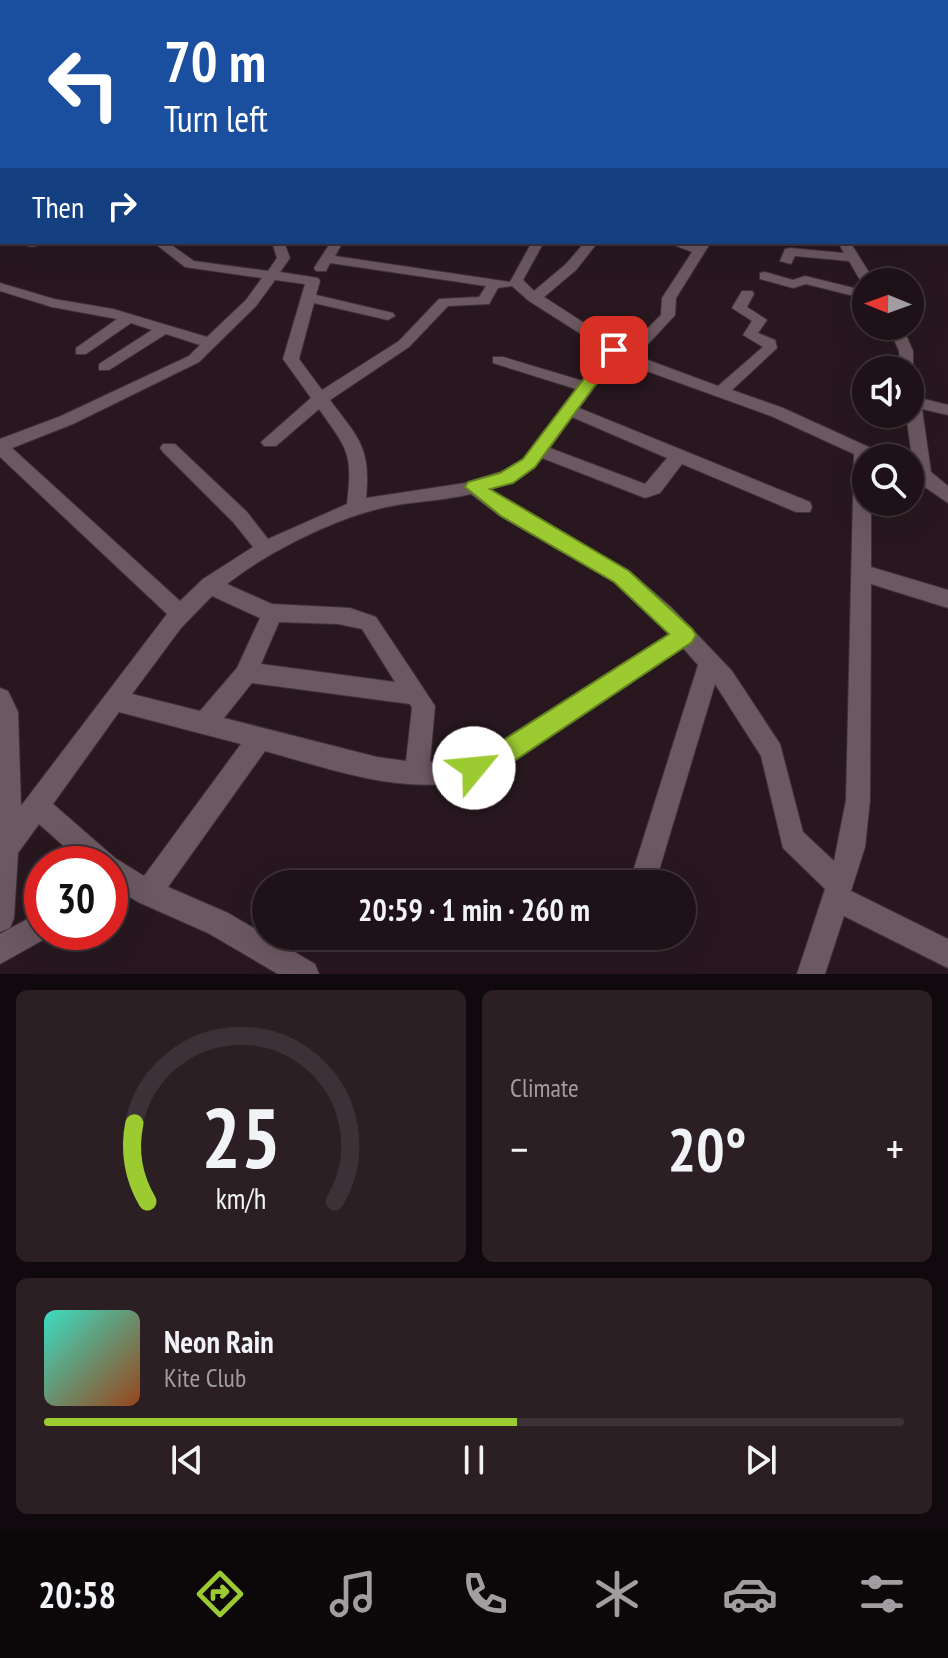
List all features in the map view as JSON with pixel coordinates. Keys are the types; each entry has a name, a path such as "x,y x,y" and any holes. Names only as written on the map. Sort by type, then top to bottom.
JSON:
{"street":[{"path":"162,244 190,264 313,281"},
{"path":"181,614 0,446 67,420 194,359 251,303 284,258 279,244"},
{"path":"336,244 313,281 291,359 356,448 360,470 356,508"},
{"path":"517,285 516,280 537,244"},
{"path":"534,298 571,267 590,244"},
{"path":"845,244 860,268"},
{"path":"6,848 181,614 210,585 266,550 356,508 474,487 518,472 539,450 586,387 620,354 665,319 669,298 702,246"},
{"path":"786,261 790,252 854,258"},
{"path":"327,259 517,285 620,354 777,412 852,446"},
{"path":"765,276 793,284 805,280 852,292"},
{"path":"270,442 320,399 404,344 444,302 484,301 494,284"},
{"path":"0,287 52,303 96,309 210,343"},
{"path":"720,392 770,348 770,343 749,333 760,320 739,308 747,294"},
{"path":"310,298 388,316"},
{"path":"81,351 129,318"},
{"path":"104,367 164,329"},
{"path":"498,360 586,387"},
{"path":"924,405 948,410"},
{"path":"569,410 803,507"},
{"path":"169,448 240,517 266,550"},
{"path":"539,450 645,491 654,488 677,457"},
{"path":"924,479 948,496"},
{"path":"474,487 507,511 621,576 685,635 724,678 764,736 776,764 792,839 837,890 948,954"},
{"path":"811,974 852,847 858,800 860,572 865,516"},
{"path":"860,572 948,599"},
{"path":"210,585 247,604 273,612 364,619 417,695 425,714 416,775"},
{"path":"205,723 247,672 273,612"},
{"path":"115,700 377,769 416,775 458,774 490,763 685,635"},
{"path":"646,870 710,663"},
{"path":"247,672 417,695"},
{"path":"0,698 7,712 6,848 0,918"},
{"path":"148,892 260,738"},
{"path":"37,806 81,846"},
{"path":"128,882 218,923 305,974"},
{"path":"0,950 24,936"}],"route":[{"path":"474,768 490,763 685,635 621,576 507,511 474,487 506,478 529,463 614,350"}]}
